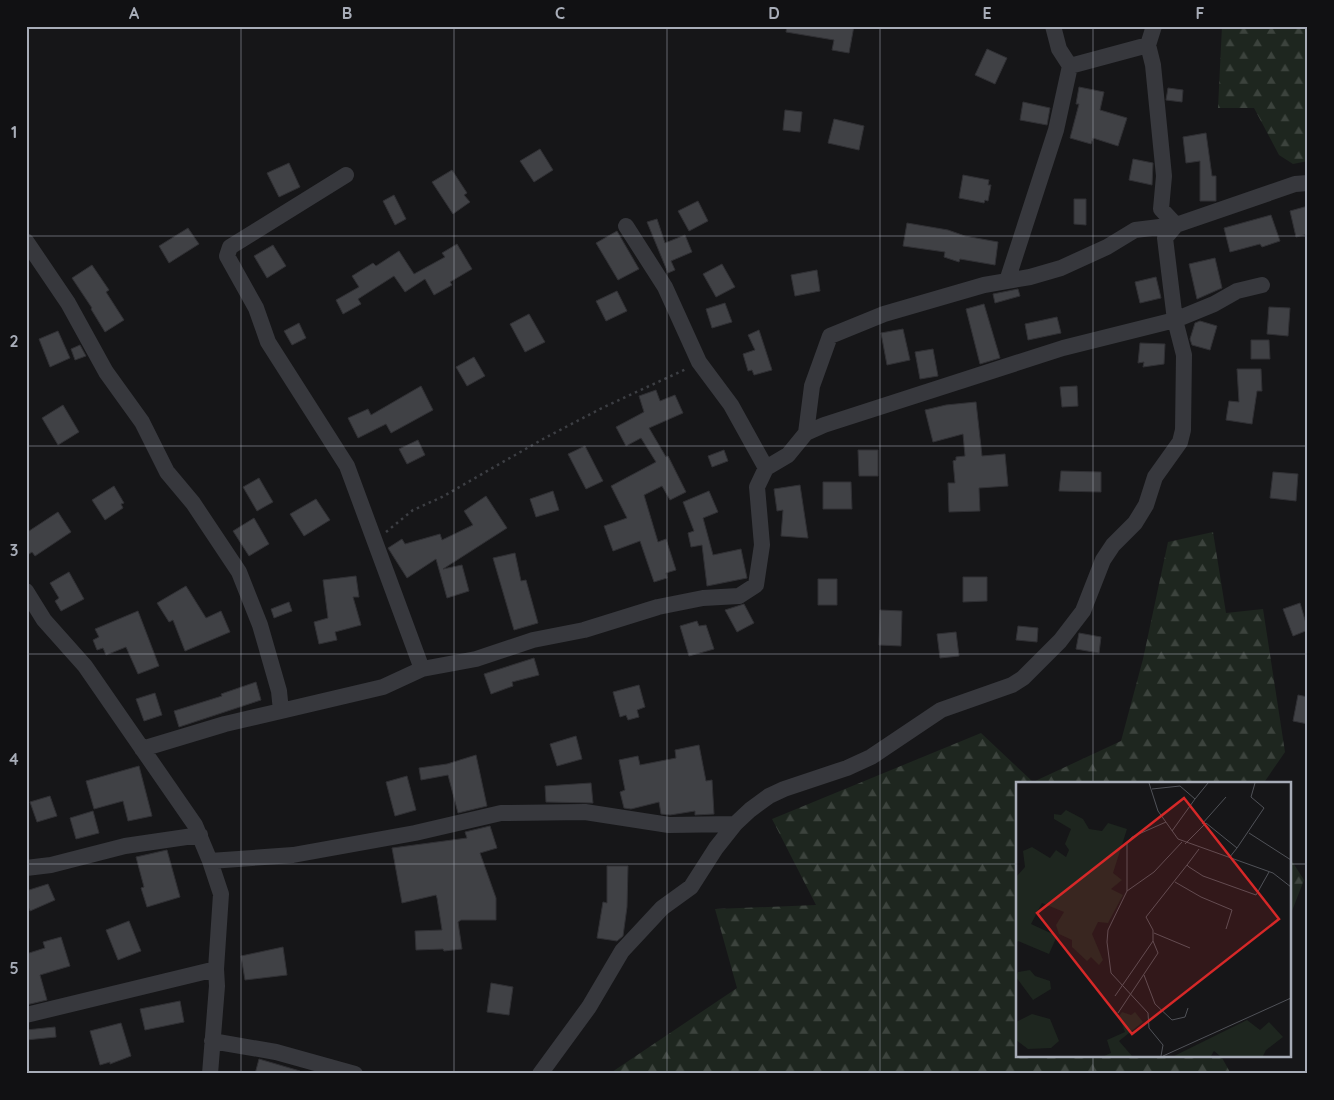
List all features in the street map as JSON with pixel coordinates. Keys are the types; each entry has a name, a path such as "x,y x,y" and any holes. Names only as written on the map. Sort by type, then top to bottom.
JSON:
{"street":[{"path":"1007,281 1056,130 1070,66 1059,49 1053,26"},
{"path":"1154,26 1148,45 1153,65 1164,176 1161,209 1176,225"},
{"path":"1070,66 1148,45"},
{"path":"346,175 230,247 227,256 256,308 268,342 347,466 422,668"},
{"path":"806,433 812,386 830,336 884,314 984,285 1030,277 1061,268 1107,247 1135,230 1176,225 1287,187 1308,182"},
{"path":"540,1074 589,1007 622,951 662,908 691,887 716,848 735,824 769,796 871,757 941,710 1012,685 1023,678 1066,634 1083,611 1103,560 1113,545 1135,523 1146,505 1155,478 1180,442 1183,430 1184,355 1175,320 1166,238 1176,225"},
{"path":"626,226 665,287 699,362 731,405 766,468"},
{"path":"26,241 68,303 106,372 142,422 167,472 193,503 239,572 260,625 279,691 281,711"},
{"path":"142,749 225,724 383,687 422,668 476,659 533,640 584,630 658,607 703,598 739,596 756,585 762,545 757,487 766,468 788,455 806,433 824,425 1037,356 1175,320 1214,304 1237,290 1262,285"},
{"path":"26,591 44,620 85,666 195,825 210,860 221,894 216,969 217,986 210,1074"},
{"path":"210,860 293,855 415,833 501,813 585,812 669,825 735,824"},
{"path":"26,868 51,865 125,846 200,835"},
{"path":"26,1015 216,969"},
{"path":"212,1041 276,1052 355,1074"}],"path":[{"path":"376,540 413,510 442,497 602,408 647,389 699,362"}],"green space":[{"path":"1222,26 1308,26 1308,161 1293,164 1279,155 1254,108 1218,108"},
{"path":"1213,532 1226,613 1263,609 1285,752 1264,782 1033,782 1121,741 1143,659 1168,542"},
{"path":"981,733 1033,782 1016,782 1016,1058 1222,1058 1231,1074 609,1074 737,988 715,909 816,905 772,819"},
{"path":"1292,861 1304,880 1292,911"}],"building":[{"path":"787,26 854,26 849,53 832,50 834,40 786,32"},
{"path":"987,49 1007,58 995,84 975,75"},
{"path":"1079,87 1104,92 1100,110 1127,118 1118,146 1093,138 1091,144 1070,138 1079,104 1076,104"},
{"path":"1168,88 1183,90 1182,102 1166,100"},
{"path":"1023,102 1050,108 1047,125 1020,120"},
{"path":"785,110 802,112 800,132 783,130"},
{"path":"834,119 864,126 859,150 828,143"},
{"path":"1206,133 1212,176 1216,176 1216,201 1200,201 1200,161 1186,163 1183,137"},
{"path":"540,149 553,170 534,182 520,161"},
{"path":"1133,159 1153,163 1152,185 1129,180"},
{"path":"289,163 300,187 279,197 267,173"},
{"path":"452,170 467,193 464,195 470,202 453,214 432,182"},
{"path":"963,175 989,180 988,185 991,185 988,201 985,200 984,203 959,198"},
{"path":"394,195 406,219 395,225 383,201"},
{"path":"1074,199 1086,199 1086,225 1074,224"},
{"path":"698,201 708,221 689,231 678,211"},
{"path":"1308,206 1308,234 1296,237 1290,211"},
{"path":"1271,215 1280,241 1262,247 1260,244 1230,252 1224,228"},
{"path":"657,219 665,243 685,235 692,252 671,261 675,270 668,273 647,222"},
{"path":"907,223 948,230 965,236 998,242 995,265 960,259 959,262 944,257 945,252 903,246"},
{"path":"188,228 199,244 169,263 159,246"},
{"path":"617,231 639,269 618,280 596,243"},
{"path":"457,244 472,269 450,282 452,285 434,295 425,279 405,292 394,276 358,299 361,304 343,314 336,300 359,287 352,276 373,263 376,266 399,251 414,274 445,257 442,253"},
{"path":"273,245 286,266 267,278 254,256"},
{"path":"1215,258 1222,288 1197,299 1189,264"},
{"path":"722,264 735,287 716,297 703,274"},
{"path":"92,265 109,290 106,292 124,320 105,332 72,278"},
{"path":"817,270 820,291 795,296 791,275"},
{"path":"1156,277 1161,298 1140,303 1135,282"},
{"path":"1018,289 1020,296 995,303 993,294"},
{"path":"617,291 627,311 606,321 596,301"},
{"path":"725,303 732,322 712,328 706,309"},
{"path":"984,304 1000,358 980,364 966,309"},
{"path":"1269,307 1290,308 1288,336 1267,334"},
{"path":"529,314 545,342 525,352 510,324"},
{"path":"1057,317 1061,333 1028,340 1025,324"},
{"path":"1200,321 1217,326 1210,350 1192,345 1190,339 1195,323"},
{"path":"299,323 306,338 292,345 284,331"},
{"path":"903,329 910,360 887,365 881,333"},
{"path":"759,330 772,370 754,375 752,370 748,371 743,354 755,350 748,335"},
{"path":"58,331 70,358 50,367 39,339"},
{"path":"1251,340 1269,340 1270,359 1251,359"},
{"path":"1140,343 1165,344 1164,364 1143,367 1144,362 1138,363"},
{"path":"80,345 86,356 75,360 71,349"},
{"path":"933,349 938,376 920,379 915,352"},
{"path":"474,357 485,376 467,386 456,367"},
{"path":"1237,369 1261,369 1262,391 1257,391 1252,424 1226,420 1229,401 1239,402"},
{"path":"421,386 433,410 391,433 386,424 358,438 348,418 368,409 371,415"},
{"path":"1077,386 1078,406 1062,407 1060,387"},
{"path":"656,390 660,401 675,395 683,413 649,428 666,457 668,456 686,492 670,500 662,486 644,495 658,542 666,539 676,570 666,573 667,578 654,582 640,541 613,551 604,526 627,518 611,486 656,462 641,438 626,446 616,427 644,412 639,396"},
{"path":"976,402 982,456 1005,454 1008,486 979,488 980,511 949,512 948,483 955,483 953,461 956,460 956,457 965,456 963,434 933,442 925,410 946,405"},
{"path":"63,405 79,432 58,445 42,418"},
{"path":"418,440 425,455 407,464 399,449"},
{"path":"585,446 603,481 586,489 568,454"},
{"path":"724,450 728,461 712,467 708,456"},
{"path":"858,450 878,450 878,476 859,476"},
{"path":"1061,471 1101,472 1101,492 1059,491"},
{"path":"1273,472 1298,474 1296,501 1270,498"},
{"path":"259,478 273,502 257,511 243,487"},
{"path":"823,482 851,482 852,509 823,509"},
{"path":"800,485 808,538 781,536 783,510 777,511 774,489"},
{"path":"114,486 124,503 121,504 123,508 105,520 92,500"},
{"path":"553,491 559,510 536,517 530,499"},
{"path":"709,491 718,512 703,518 713,555 741,549 747,578 707,586 702,545 691,547 688,533 694,531 683,502"},
{"path":"486,496 507,528 443,569 462,565 469,591 447,598 436,559 407,578 388,548 402,539 405,544 440,534 442,540 473,525 464,511"},
{"path":"316,499 330,520 304,536 290,514"},
{"path":"58,512 71,532 35,556 32,552 26,556 26,533"},
{"path":"254,518 269,544 249,556 233,531"},
{"path":"515,553 521,581 526,580 538,623 514,630 493,558"},
{"path":"69,572 84,599 61,611 55,601 59,598 50,583"},
{"path":"356,576 359,597 353,597 361,625 335,632 337,640 319,644 314,622 328,618 323,580"},
{"path":"963,577 987,577 987,601 963,602"},
{"path":"818,579 837,579 837,605 818,605"},
{"path":"186,586 206,618 221,611 230,632 185,651 173,620 169,622 157,603"},
{"path":"289,602 292,611 274,618 271,609"},
{"path":"1300,603 1308,630 1293,636 1283,609"},
{"path":"744,604 754,623 737,632 725,610"},
{"path":"880,610 902,611 901,646 879,645"},
{"path":"138,611 159,666 138,674 126,647 106,655 103,648 97,650 93,640 99,637 95,629"},
{"path":"697,621 699,626 706,625 714,649 689,656 680,626"},
{"path":"1018,626 1038,628 1037,642 1016,640"},
{"path":"956,632 959,656 940,658 937,634"},
{"path":"1079,633 1101,637 1099,653 1076,649"},
{"path":"534,658 539,675 512,682 513,686 491,694 484,674"},
{"path":"256,682 261,700 179,727 174,711 222,696 221,694"},
{"path":"639,685 645,707 637,710 639,717 628,720 626,715 620,717 613,692"},
{"path":"155,693 162,715 144,721 136,699"},
{"path":"1298,695 1308,697 1308,724 1293,721"},
{"path":"576,736 582,759 557,766 550,744"},
{"path":"699,745 706,781 712,780 714,814 695,815 695,811 670,815 661,814 659,802 631,809 624,808 620,792 625,790 619,760 638,756 640,765 676,758 675,750"},
{"path":"476,755 487,806 458,813 448,775 421,780 419,768 447,764"},
{"path":"139,766 152,816 128,821 123,801 94,809 86,781"},
{"path":"407,776 416,810 395,816 386,782"},
{"path":"591,783 593,803 546,802 545,786"},
{"path":"50,796 57,816 37,822 30,802"},
{"path":"93,811 99,833 76,839 70,818"},
{"path":"490,826 497,848 480,853 496,898 496,920 461,920 458,922 462,949 444,951 443,949 416,950 415,931 442,930 437,898 436,895 402,903 392,848 467,838 465,832"},
{"path":"167,850 180,897 147,907 141,888 144,887 136,857"},
{"path":"607,866 628,866 627,907 623,936 617,941 597,938 603,902 607,903"},
{"path":"48,884 55,900 30,911 26,902 26,891"},
{"path":"129,921 141,951 118,960 106,930"},
{"path":"61,937 70,966 40,975 47,1000 26,1005 26,954 45,948 43,942"},
{"path":"283,947 287,975 245,980 241,956"},
{"path":"491,983 513,987 509,1015 487,1012"},
{"path":"180,1001 184,1022 145,1030 140,1009"},
{"path":"121,1023 131,1056 110,1064 110,1062 100,1065 90,1031"},
{"path":"55,1027 56,1037 26,1040 26,1030"},
{"path":"259,1059 300,1071 300,1074 255,1074"}]}
